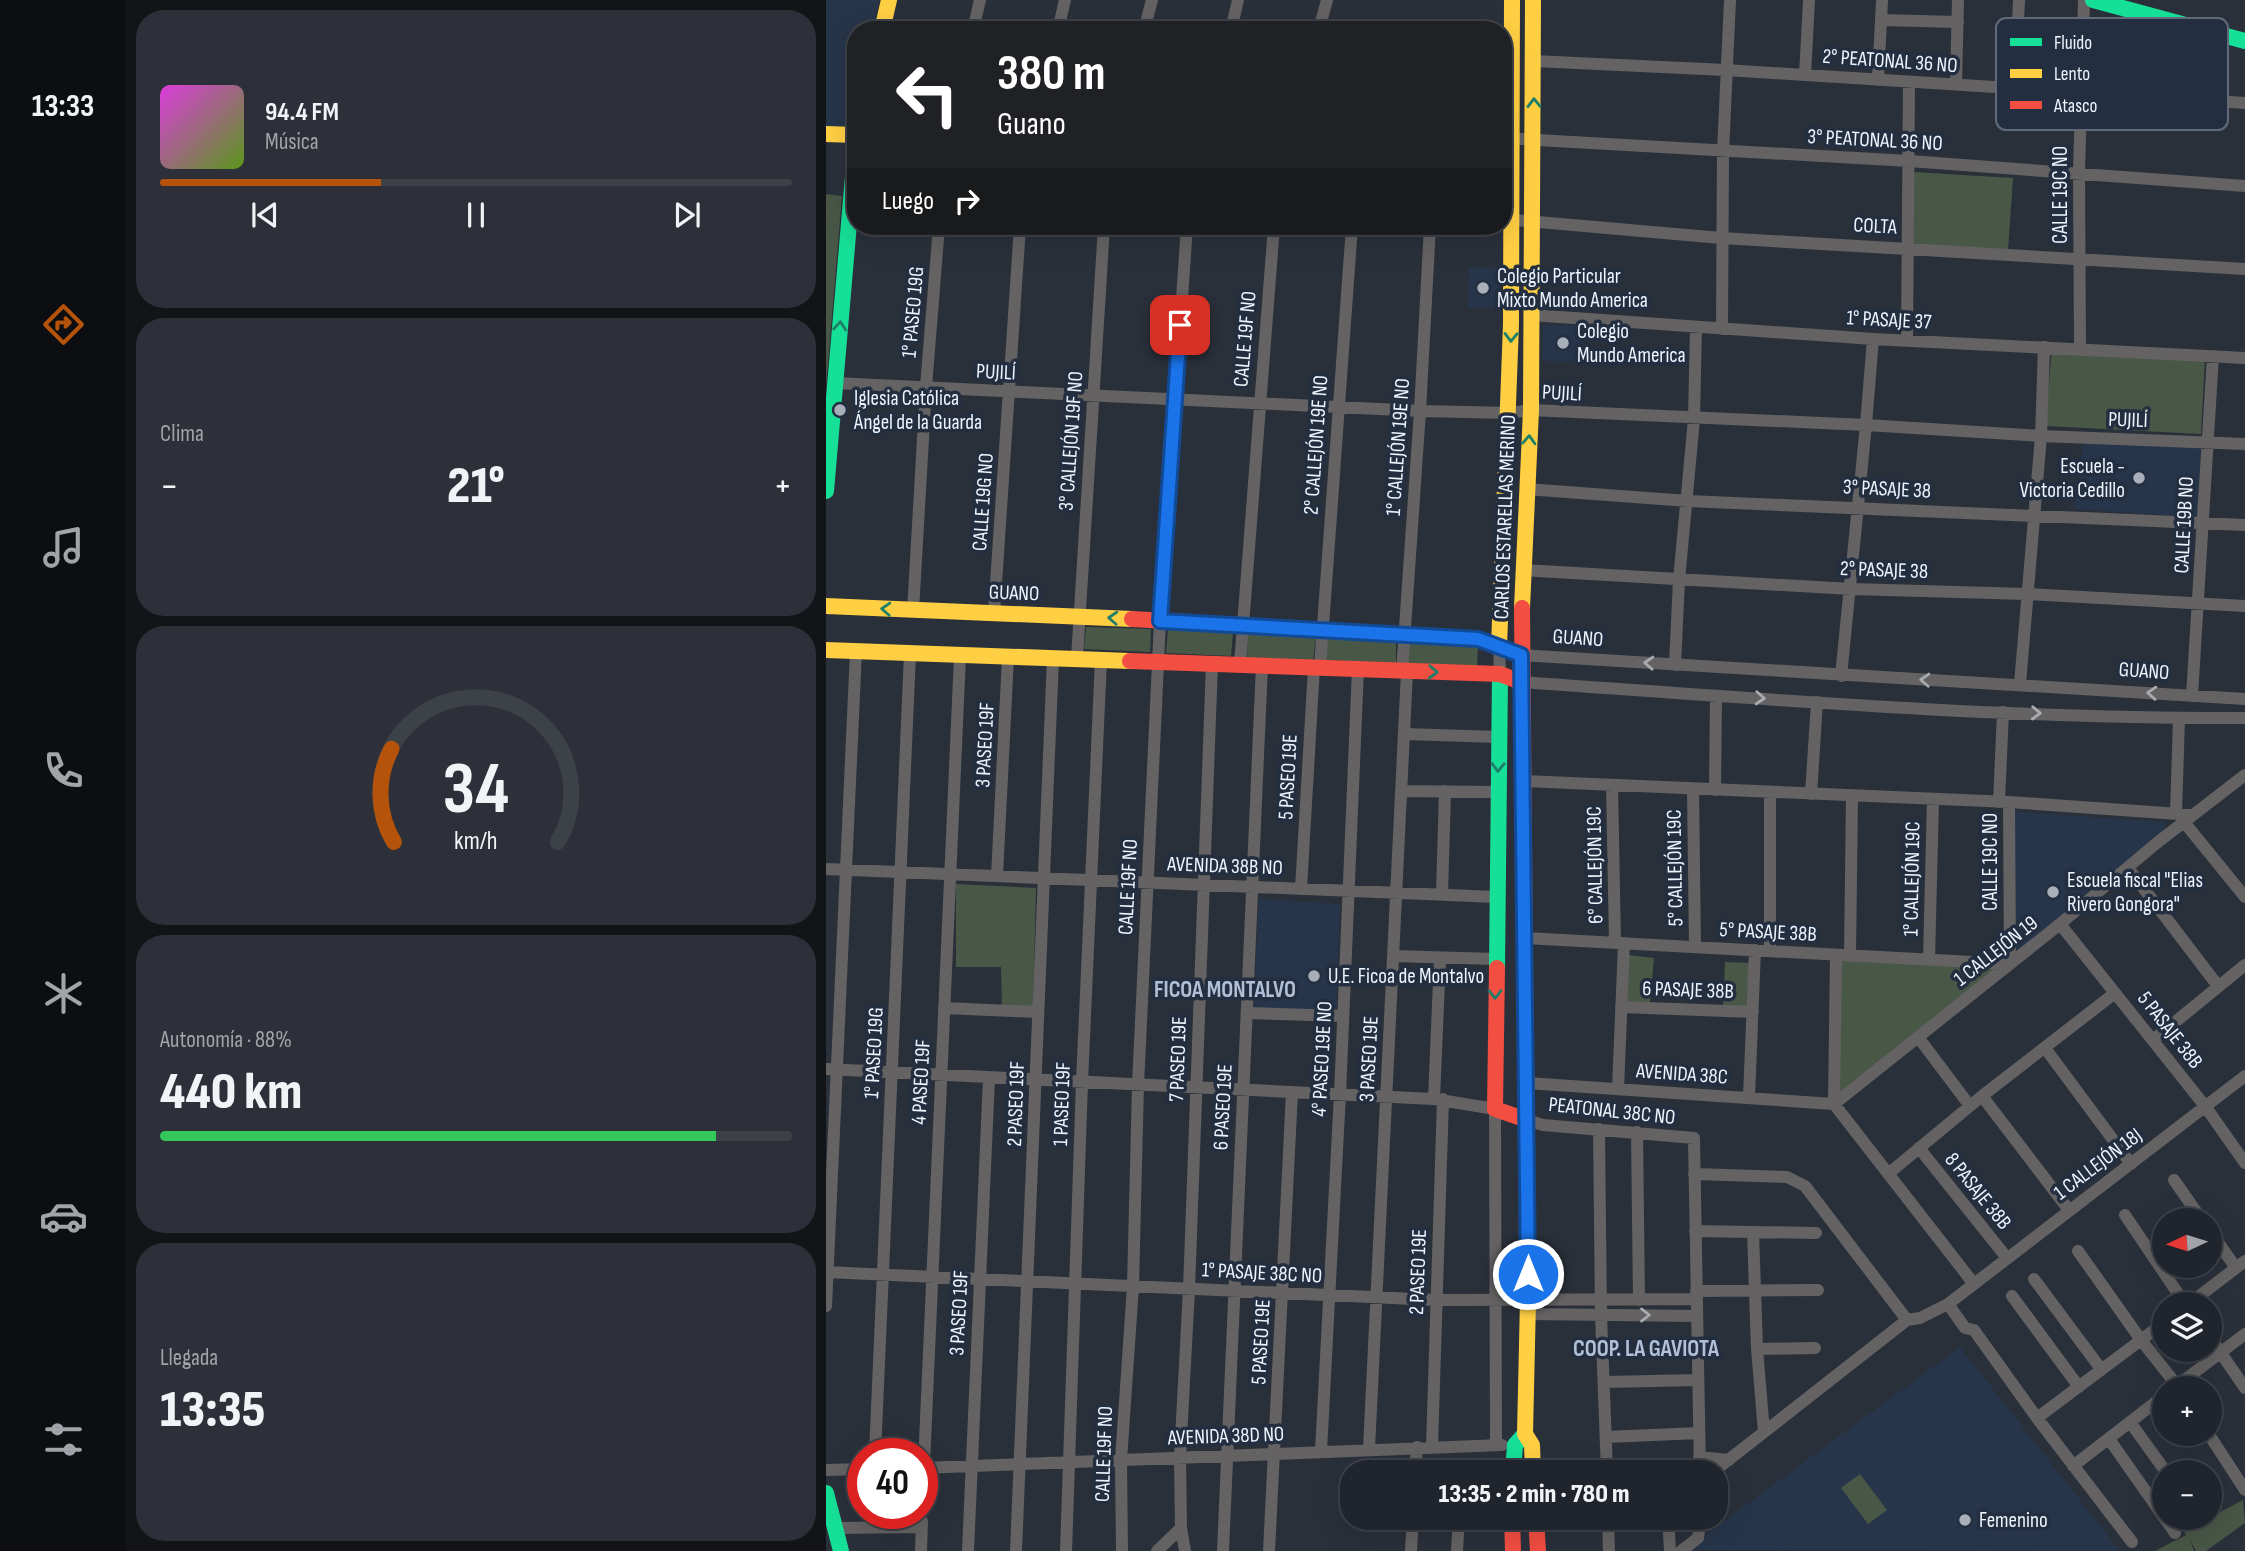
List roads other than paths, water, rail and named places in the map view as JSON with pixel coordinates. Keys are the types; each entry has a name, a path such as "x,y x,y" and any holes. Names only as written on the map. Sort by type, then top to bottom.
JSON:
{"street":[{"path":"884,21 889,0"},
{"path":"975,21 980,0"},
{"path":"1060,21 1065,0"},
{"path":"1146,21 1152,0"},
{"path":"1233,21 1238,0"},
{"path":"1321,21 1326,0"},
{"name":"CARLOS ESTARELLAS MERINO","path":"1511,21 1512,0"},
{"name":"CARLOS ESTARELLAS MERINO","path":"1517,1460 1524,1441 1528,1307 1521,655 1522,570 1531,410 1533,0"},
{"path":"1722,329 1723,152 1730,0"},
{"path":"1805,75 1809,0"},
{"path":"1878,80 1882,0"},
{"path":"1956,84 1958,0"},
{"path":"2018,18 2019,0"},
{"name":"CALLE 19C NO","path":"2083,18 2084,0"},
{"path":"2101,1 2162,18"},
{"path":"1881,20 1958,22"},
{"path":"2228,36 2245,41"},
{"name":"2° PEATONAL 36 NO","path":"1533,61 1996,87"},
{"path":"1907,340 1909,82"},
{"name":"CALLE 19C NO","path":"2080,130 2080,348"},
{"path":"826,134 847,135"},
{"name":"3° PEATONAL 36 NO","path":"1512,139 1909,161 2245,186"},
{"name":"COLTA","path":"1512,220 1721,239 2245,269"},
{"path":"826,491 848,235"},
{"name":"1° PASEO 19G","path":"913,611 938,235"},
{"name":"CALLE 19G NO","path":"994,613 1019,235"},
{"name":"3° CALLEJÓN 19F NO","path":"1077,658 1103,235"},
{"name":"CALLE 19F NO","path":"1122,1551 1121,1460 1133,1286 1138,1085 1158,661 1186,235"},
{"name":"CALLE 19F NO","path":"1240,664 1273,235"},
{"name":"2° CALLEJÓN 19E NO","path":"1317,667 1351,235"},
{"name":"1° CALLEJÓN 19E NO","path":"1405,671 1404,635 1430,235"},
{"name":"CARLOS ESTARELLAS MERINO","path":"1496,1445 1495,959 1499,647 1510,413 1508,235"},
{"name":"1° PASAJE 37","path":"1531,315 1873,339 2245,358"},
{"path":"1675,665 1679,580 1695,419 1696,327"},
{"path":"1841,676 1873,339"},
{"path":"2020,684 2041,436 2044,347"},
{"name":"CALLE 19B NO","path":"2192,696 2213,356"},
{"name":"PUJILÍ","path":"835,383 1420,411 1510,413 1531,410 2245,444"},
{"name":"3° PASAJE 38","path":"1527,489 1688,501 1858,506 2245,525"},
{"name":"2° PASAJE 38","path":"1522,570 1851,589 2027,594 2245,606"},
{"name":"GUANO","path":"826,606 1079,616 1478,639 1521,655 2245,699"},
{"path":"826,650 1500,674 1521,682 1817,702 2179,719 2245,718"},
{"path":"826,1306 831,1070 846,870 856,651"},
{"name":"1° PASEO 19G","path":"876,1438 910,654"},
{"name":"4 PASEO 19F","path":"924,1438 960,656"},
{"name":"3 PASEO 19F","path":"998,876 1008,657"},
{"name":"2 PASEO 19F","path":"1016,1551 1053,658"},
{"name":"1 PASEO 19F","path":"1066,1551 1082,1082 1101,659"},
{"name":"7 PASEO 19E","path":"1185,1551 1181,1528 1180,1457 1189,1289 1212,663"},
{"name":"6 PASEO 19E","path":"1223,1551 1262,665"},
{"name":"5 PASEO 19E","path":"1301,889 1317,667"},
{"name":"4° PASEO 19E NO","path":"1321,1451 1340,1094 1358,669"},
{"name":"3 PASEO 19E","path":"1369,1449 1394,956 1405,671"},
{"path":"1715,790 1716,696"},
{"path":"1811,794 1817,702"},
{"name":"CALLE 19C NO","path":"2003,712 2010,964"},
{"path":"2179,719 2185,816 2245,897"},
{"path":"1404,734 1498,737"},
{"name":"1 CALLEJÓN 19","path":"1835,1104 2060,924 2185,816 2245,775"},
{"path":"1522,781 2004,802 2185,816"},
{"name":"6° CALLEJÓN 19C","path":"1612,785 1620,943 1618,1089"},
{"name":"5° CALLEJÓN 19C","path":"1693,789 1695,947"},
{"path":"1401,791 1497,792"},
{"path":"1442,894 1445,791"},
{"path":"1770,792 1770,951"},
{"path":"1850,956 1852,796"},
{"name":"1° CALLEJÓN 19C","path":"1929,960 1933,799"},
{"path":"2127,868 2218,986"},
{"name":"AVENIDA 38B NO","path":"826,869 1496,897"},
{"name":"5 PASAJE 38B","path":"2060,924 2205,1106 2245,1163"},
{"name":"5° PASAJE 38B","path":"1525,938 2010,964"},
{"path":"1749,1097 1755,950"},
{"path":"1836,955 1835,1104 1974,1284"},
{"path":"1394,956 1495,959"},
{"name":"2 PASEO 19E","path":"1432,1446 1440,958"},
{"path":"2153,1040 2245,965"},
{"path":"1888,1174 1982,1096 2115,993"},
{"name":"6 PASAJE 38B","path":"1621,1007 1753,1012"},
{"path":"944,1008 1038,1012"},
{"path":"1247,1013 1343,1016"},
{"path":"1918,1037 1970,1106"},
{"path":"2045,1048 2131,1164"},
{"path":"831,1070 1438,1099 1495,1109 1527,1120"},
{"name":"1 CALLEJÓN 18J","path":"1729,1460 1907,1320 1920,1318 1948,1304 2245,1076"},
{"name":"3 PASEO 19F","path":"968,1551 989,1078"},
{"name":"AVENIDA 38C","path":"1527,1083 1835,1104"},
{"name":"5 PASEO 19E","path":"1269,1551 1292,1092"},
{"path":"1982,1096 2069,1210"},
{"name":"PEATONAL 38C NO","path":"1527,1120 1543,1125 1694,1138 1694,1174"},
{"path":"1600,1129 1601,1315 1607,1460"},
{"path":"1637,1132 1639,1300"},
{"name":"8 PASAJE 38B","path":"1919,1148 2007,1258"},
{"path":"1699,1460 1694,1174 1787,1177 1805,1186 1907,1320"},
{"path":"2174,1180 2194,1208"},
{"path":"2125,1214 2179,1292"},
{"path":"1695,1231 1816,1233"},
{"path":"1753,1232 1757,1349 1764,1432"},
{"path":"2203,1292 2241,1264 2222,1244"},
{"path":"2078,1251 2169,1376"},
{"name":"1° PASAJE 38C NO","path":"827,1272 1376,1298 1494,1300 1528,1307 1601,1315 1696,1316"},
{"path":"2034,1279 2101,1369"},
{"name":"1° PASAJE 38C NO","path":"1528,1307 1755,1291 1818,1290"},
{"path":"2012,1296 2079,1387"},
{"path":"1948,1304 1965,1328 1974,1330 2132,1542"},
{"path":"2037,1418 2152,1332"},
{"path":"2245,1334 2222,1353 2245,1388"},
{"path":"1757,1349 1815,1348"},
{"path":"2192,1376 2210,1362"},
{"path":"1605,1382 1698,1380"},
{"path":"2073,1466 2152,1405"},
{"path":"2130,1422 2157,1460"},
{"path":"1606,1437 1699,1433"},
{"path":"2109,1439 2175,1532"},
{"name":"CARLOS ESTARELLAS MERINO","path":"1524,1441 1530,1460"},
{"name":"AVENIDA 38D NO","path":"938,1467 1496,1445 1524,1441"},
{"path":"2216,1446 2245,1490"},
{"path":"1416,1460 1417,1447"},
{"path":"826,1470 847,1469"},
{"path":"826,1493 841,1551"},
{"path":"836,1528 847,1528"},
{"path":"1157,1551 1181,1528"},
{"name":"4 PASEO 19F","path":"921,1551 922,1529"},
{"path":"1411,1551 1412,1530"},
{"path":"1457,1551 1458,1530"},
{"path":"1512,1530 1513,1551"},
{"path":"1537,1530 1538,1551"},
{"path":"1608,1530 1609,1551"},
{"path":"1669,1530 1670,1551"},
{"path":"1681,1551 1698,1538 1699,1530"}],"place":[{"name":"Colegio Particular Mixto Mundo America","path":"1483,288"},
{"name":"Colegio Mundo America","path":"1563,343"},
{"name":"Iglesia Católica Ángel de la Guarda","path":"840,410"},
{"name":"Escuela - Victoria Cedillo","path":"2139,478"},
{"name":"Escuela fiscal \"Elias Rivero Gongora\"","path":"2053,892"},
{"name":"U.E. Ficoa de Montalvo","path":"1314,976"},
{"name":"Femenino","path":"1965,1520"}],"district":[{"name":"FICOA MONTALVO","path":"1225,990"},
{"name":"COOP. LA GAVIOTA","path":"1646,1349"}]}
